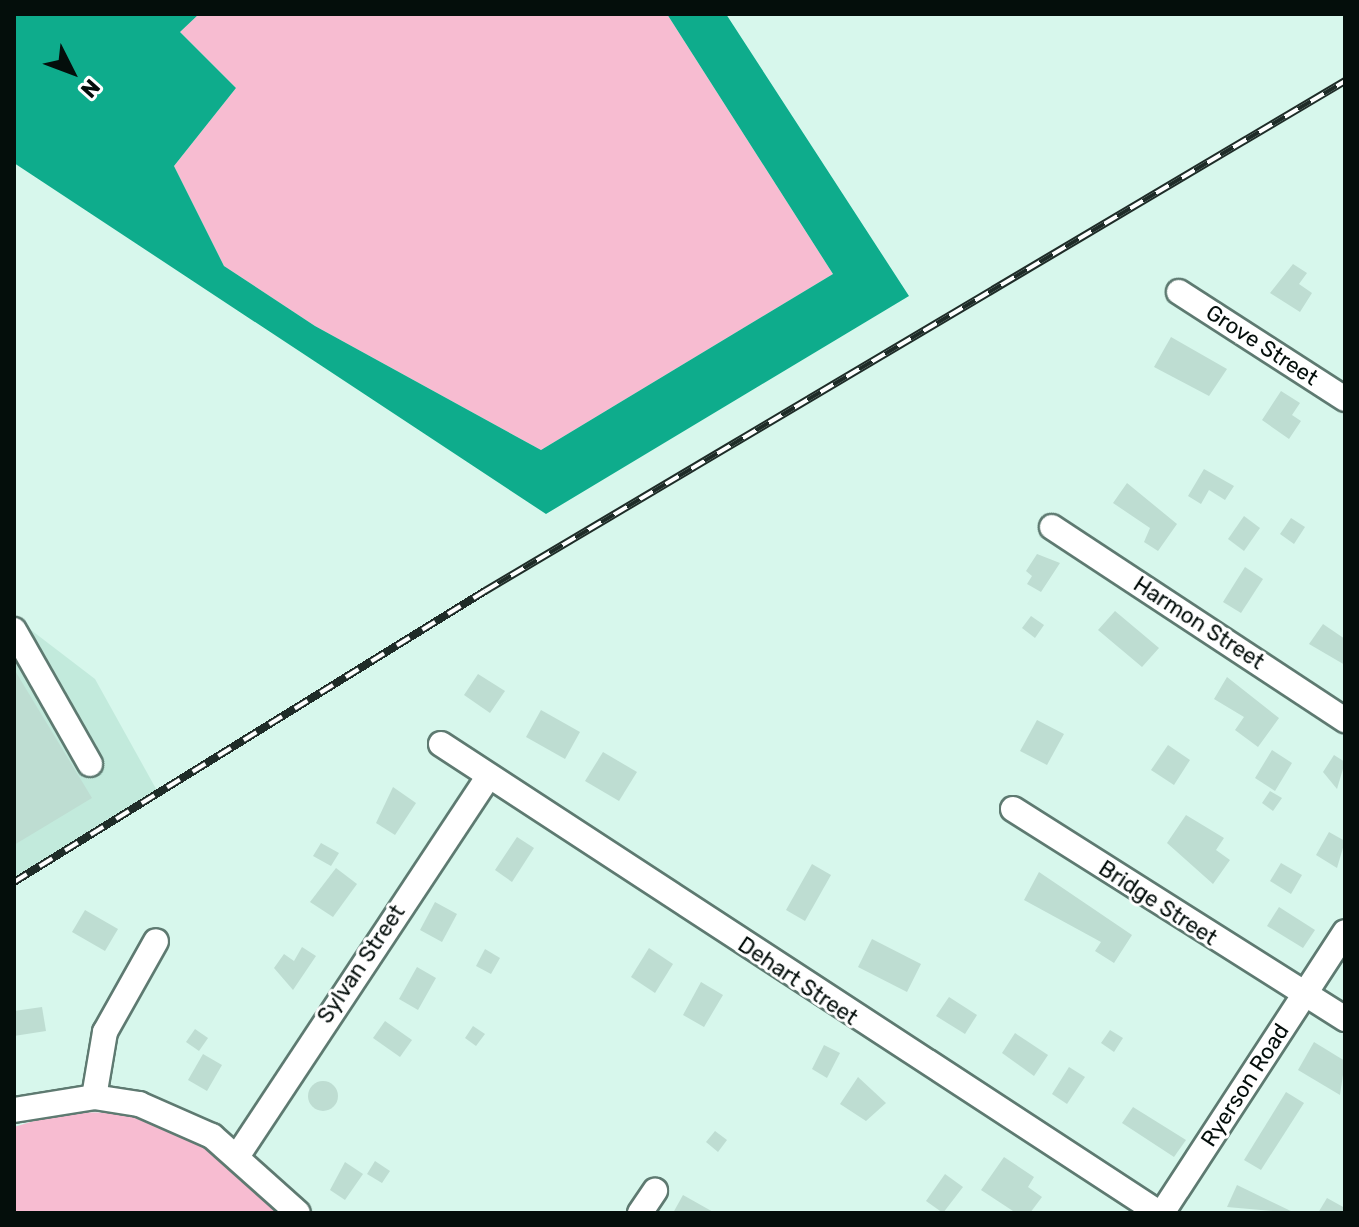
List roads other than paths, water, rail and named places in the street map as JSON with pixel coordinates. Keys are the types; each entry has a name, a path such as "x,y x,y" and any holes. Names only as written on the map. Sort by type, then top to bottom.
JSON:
{"street":[{"name":"Grove Street","path":"1179,292 1345,399"},
{"name":"Harmon Street","path":"1052,527 1345,720"},
{"path":"14,630 90,764"},
{"name":"Dehart Street","path":"441,744 1161,1213"},
{"name":"Sylvan Street","path":"238,1155 488,777"},
{"name":"Bridge Street","path":"1013,809 1302,998"},
{"name":"Ryerson Road","path":"1161,1213 1345,932"},
{"path":"94,1097 105,1032 156,941"},
{"path":"1302,998 1345,1019"},
{"path":"14,1110 94,1097 182,1120 238,1155 298,1213"},
{"path":"640,1213 655,1191"}],"railway":[{"path":"14,882 485,591 1345,81"}]}
